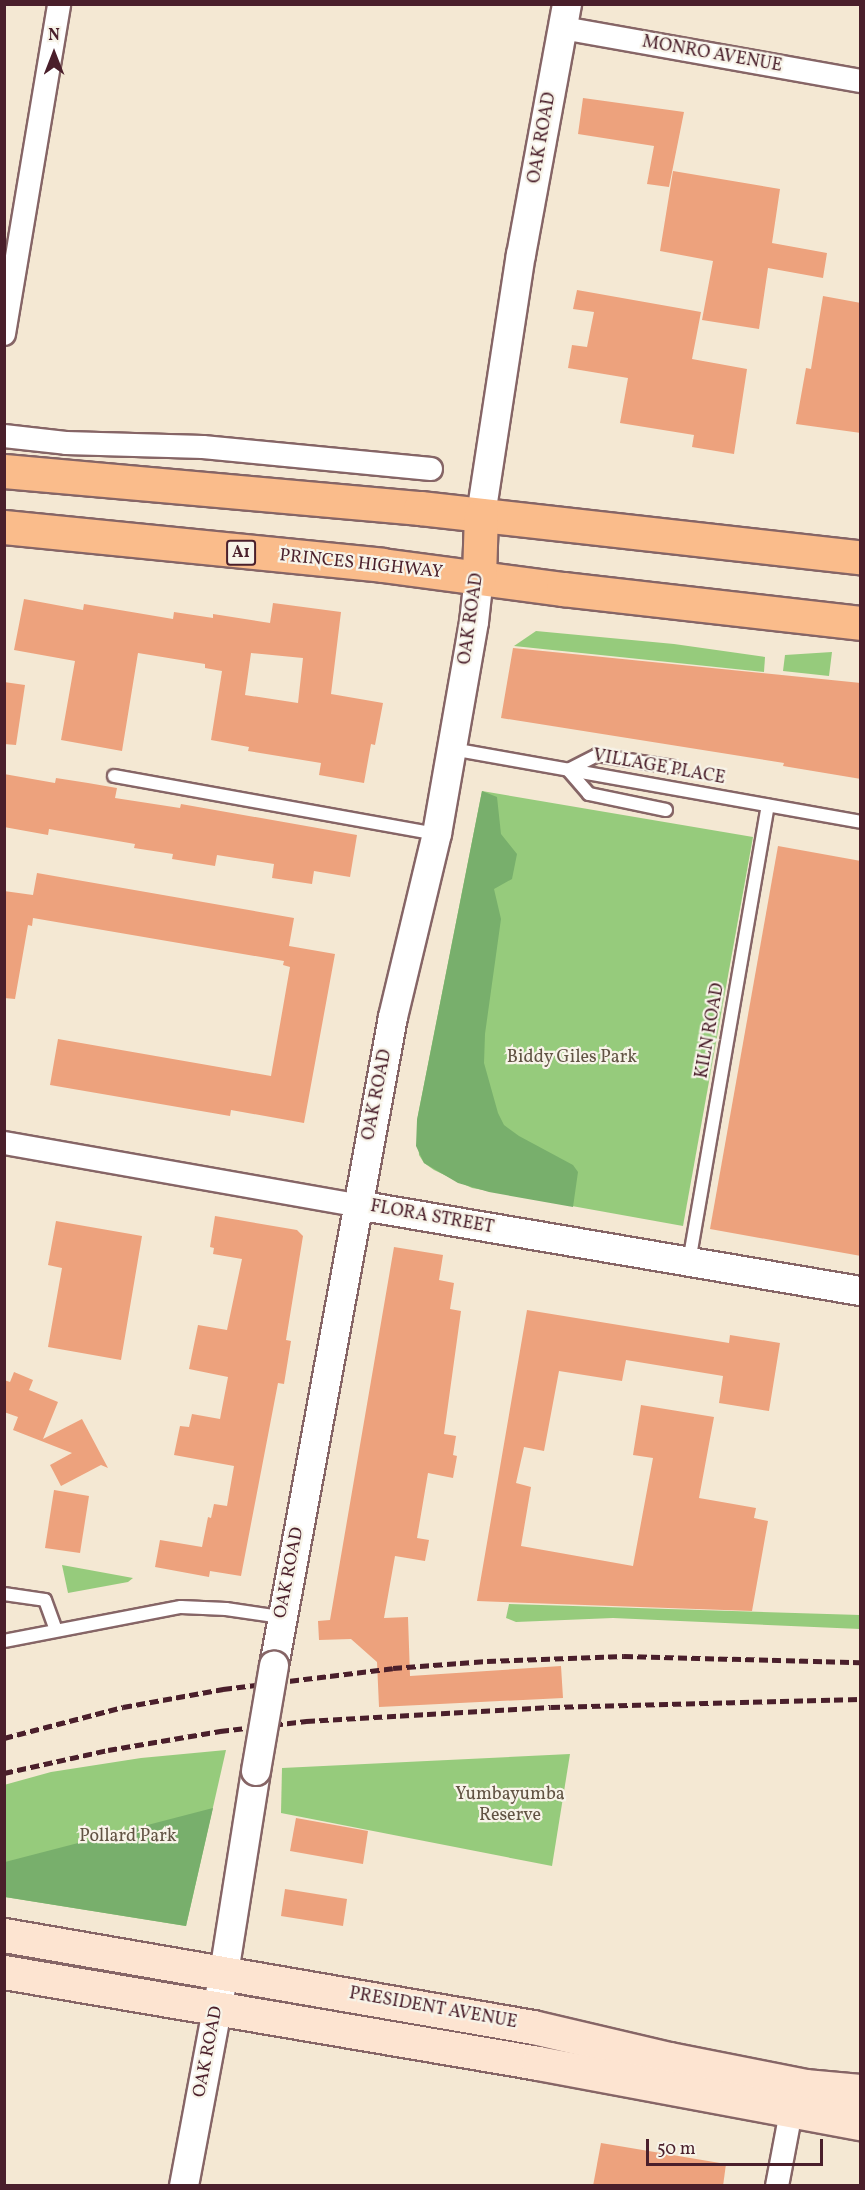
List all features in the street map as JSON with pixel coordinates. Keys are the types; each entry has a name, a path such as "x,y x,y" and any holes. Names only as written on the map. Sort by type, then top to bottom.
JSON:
{"highway":[{"path":"4,471 482,515 861,557"},
{"name":"OAK ROAD","path":"478,577 482,515"},
{"name":"PRINCES HIGHWAY","path":"4,527 478,577 861,623"}],"main road":[{"name":"PRESIDENT AVENUE","path":"4,1935 533,2027 669,2059 798,2099 861,2123"},
{"name":"PRESIDENT AVENUE","path":"4,1972 538,2063 798,2099 861,2091"}],"street":[{"path":"4,334 59,4"},
{"name":"MONRO AVENUE","path":"565,16 861,81"},
{"name":"OAK ROAD","path":"482,515 521,255 565,16"},
{"path":"4,436 66,443 203,447 431,469"},
{"name":"OAK ROAD","path":"184,2186 218,2008 281,1617 292,1573 357,1205 393,1017 437,834 478,577"},
{"name":"FLORA STREET","path":"4,1143 861,1291"},
{"path":"777,2186 798,2099"}],"lane":[{"name":"VILLAGE PLACE","path":"452,749 861,822"},
{"path":"666,810 589,794 568,770 597,755 673,767"},
{"path":"114,776 437,834"},
{"name":"KILN ROAD","path":"689,1262 768,806"},
{"path":"4,1594 45,1600 56,1630"},
{"path":"4,1641 182,1608 226,1609 281,1617"}],"green space":[{"path":"536,631 674,644 765,657 764,672 514,646"},
{"path":"832,652 829,676 783,671 785,655"},
{"name":"Biddy Giles Park","path":"482,791 753,837 683,1226 472,1188 434,1170 424,1163 419,1155 417,1120"},
{"path":"482,791 497,797 501,834 517,854 512,879 494,889 501,919 485,1034 484,1063 498,1113 504,1125 519,1136 573,1165 578,1172 573,1207 489,1192 458,1183 424,1163 416,1146 417,1120"},
{"path":"62,1565 133,1578 128,1582 68,1593"},
{"path":"509,1604 860,1615 860,1629 613,1618 516,1622 506,1618"},
{"name":"Pollard Park","path":"226,1750 186,1926 5,1897 4,1785 51,1772 141,1758"},
{"name":"Yumbayumba Reserve","path":"570,1754 552,1866 281,1813 282,1768"},
{"path":"213,1808 186,1926 5,1897 5,1862"}],"building":[{"path":"583,98 684,112 669,187 647,184 654,146 578,134"},
{"path":"673,171 780,189 772,243 827,253 823,278 768,268 759,329 702,320 713,261 660,251"},
{"path":"577,290 701,312 692,359 747,369 734,454 692,447 694,435 620,423 628,378 568,368 572,345 587,347 594,312 573,309"},
{"path":"823,296 861,303 861,433 796,424 806,368 811,369"},
{"path":"24,599 83,610 84,604 173,619 174,612 213,618 213,614 270,623 273,603 341,612 331,694 383,703 375,745 371,744 364,783 319,775 321,763 248,751 249,747 211,740 222,671 205,668 205,664 138,653 122,751 61,740 75,661 14,650","holes":["251,653 303,658 298,703 245,695"]},
{"path":"513,648 861,683 861,779 783,766 784,763 501,718"},
{"path":"4,682 25,685 16,745 4,744"},
{"path":"4,774 55,783 56,778 117,788 115,798 180,808 181,804 357,835 350,877 314,871 312,884 272,878 274,864 217,855 215,866 172,859 173,854 134,848 135,844 49,829 48,835 4,827"},
{"path":"778,846 861,861 861,1256 710,1229"},
{"path":"37,873 294,918 289,946 335,954 304,1123 231,1110 230,1116 50,1085 58,1039 271,1076 290,967 283,965 284,961 33,918 32,926 28,925 15,999 4,998 4,891 33,895"},
{"path":"215,1216 297,1230 303,1236 286,1340 291,1341 284,1384 278,1383 241,1576 210,1571 209,1577 155,1567 160,1540 202,1547 208,1517 211,1518 214,1504 227,1506 234,1466 174,1455 180,1426 189,1427 192,1414 220,1419 228,1377 189,1369 198,1325 227,1330 242,1259 213,1254 214,1248 210,1247"},
{"path":"56,1221 142,1236 121,1360 48,1347 62,1268 48,1265"},
{"path":"394,1247 443,1255 439,1280 454,1283 450,1309 461,1311 444,1434 456,1436 453,1455 457,1456 453,1478 428,1473 417,1538 429,1540 425,1561 395,1556 384,1618 408,1617 410,1676 561,1666 563,1698 379,1707 377,1662 351,1639 319,1640 318,1621 330,1620"},
{"path":"527,1310 729,1343 730,1335 780,1343 769,1411 719,1403 723,1376 626,1360 622,1381 559,1371 544,1451 524,1447 516,1483 531,1487 521,1546 633,1566 653,1458 633,1455 641,1405 714,1417 699,1498 756,1508 754,1518 768,1521 752,1611 477,1601"},
{"path":"14,1372 33,1380 29,1390 58,1402 43,1439 82,1419 108,1468 101,1465 61,1486 50,1465 72,1453 13,1430 18,1417 4,1412 4,1380 10,1382"},
{"path":"54,1490 89,1496 80,1553 45,1548"},
{"path":"296,1818 368,1831 363,1864 290,1851"},
{"path":"285,1889 347,1899 343,1926 281,1916"},
{"path":"601,2143 726,2164 723,2186 593,2186"}],"railway":[{"path":"4,1738 123,1707 223,1689 393,1668 487,1661 624,1656 860,1662"},
{"path":"4,1773 108,1750 220,1731 306,1721 551,1707 860,1699"}]}
